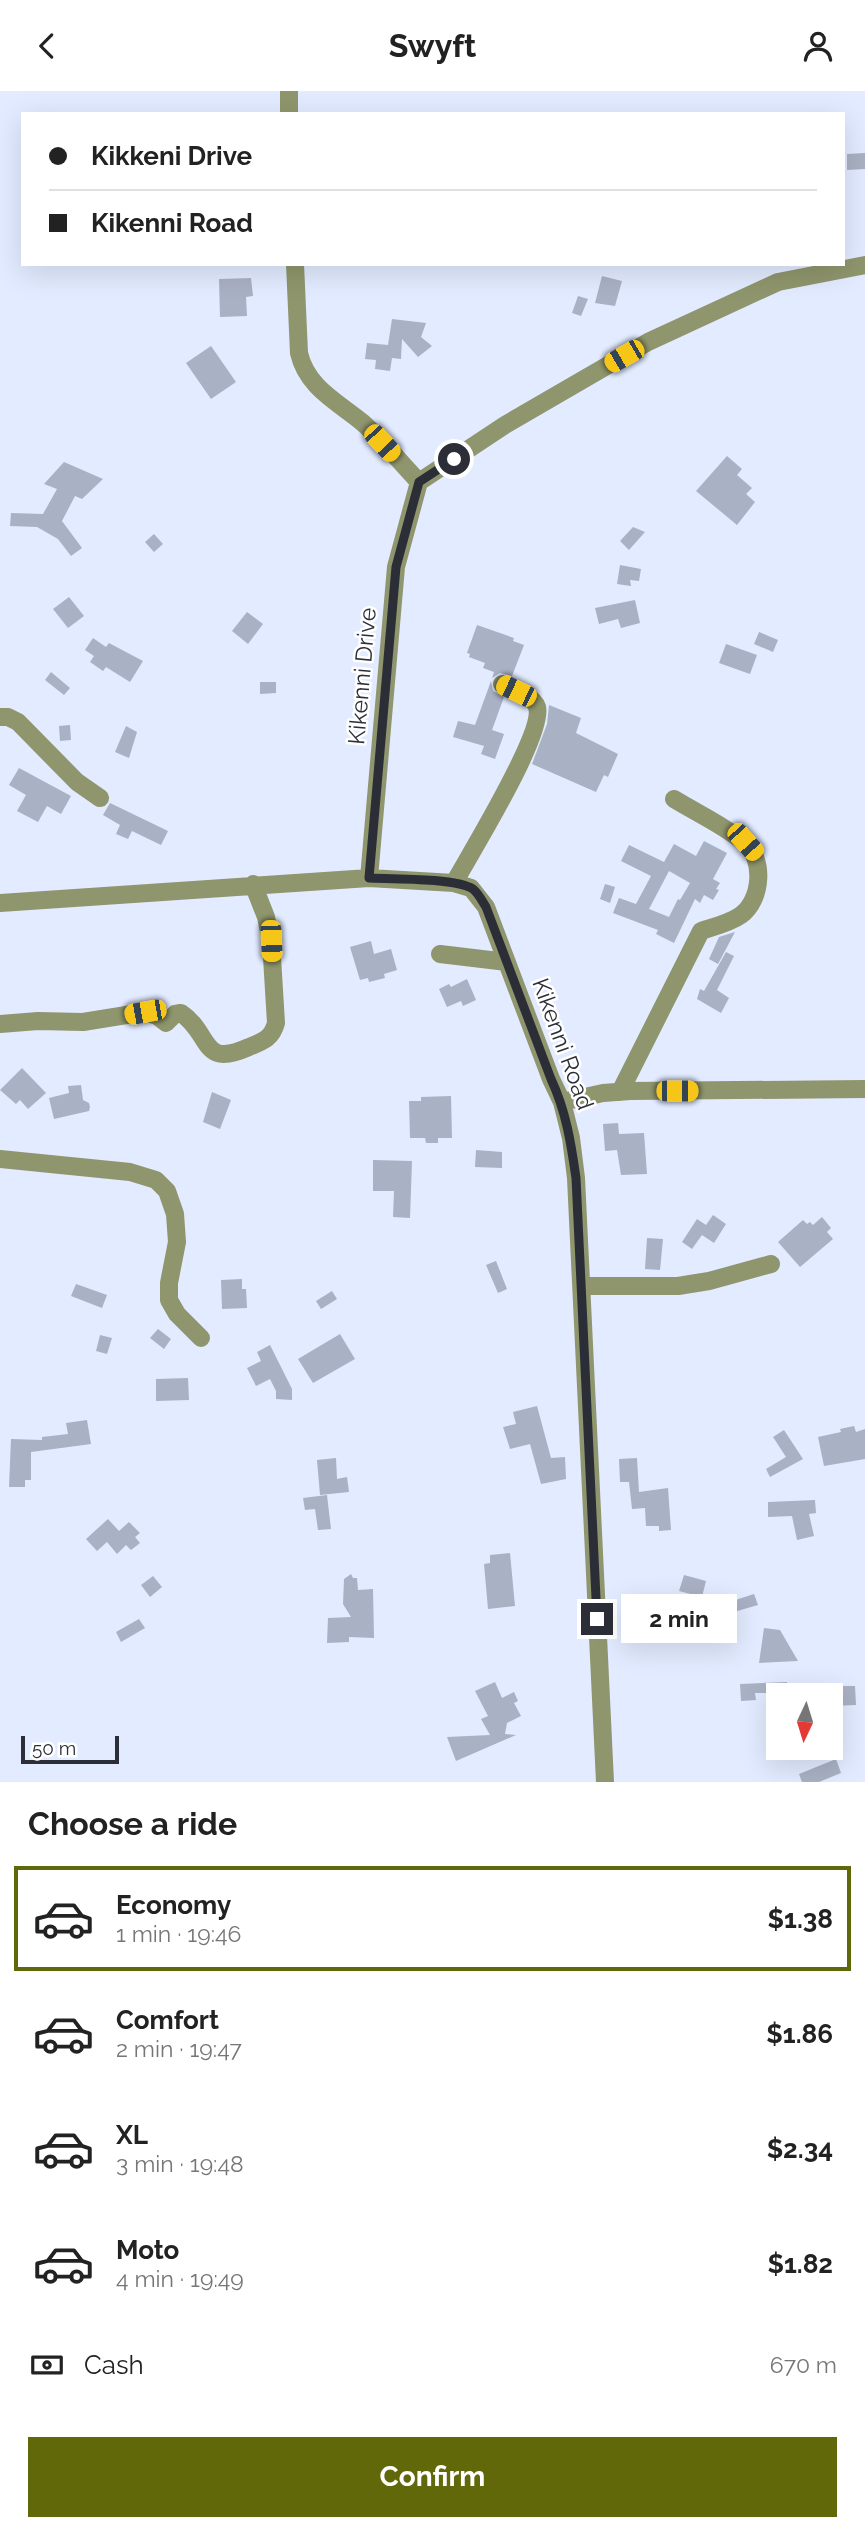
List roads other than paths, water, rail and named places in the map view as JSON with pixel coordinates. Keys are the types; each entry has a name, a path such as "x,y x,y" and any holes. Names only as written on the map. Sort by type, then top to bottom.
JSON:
{"street":[{"path":"289,91 289,112"},
{"path":"295,266 301,365 319,390 363,424 419,482 505,425 648,342 778,282 865,265"},
{"name":"Kikenni Drive","path":"369,878 396,567 419,482"},
{"path":"454,883 522,761 538,722 537,706 530,697 502,684"},
{"path":"0,717 8,717 18,722 77,782 100,798"},
{"path":"620,1092 701,931 741,916 753,903 756,891 758,871 754,853 745,842 674,799"},
{"name":"Kikenni Road","path":"0,903 369,878 454,883 471,888 479,895 562,1103 571,1138 582,1286 605,1782"},
{"path":"0,1024 83,1022 145,1012 166,1023 175,1014 181,1013 190,1019 203,1039 222,1056 266,1040 273,1033 276,1023 271,941 266,917 253,884"},
{"path":"440,954 507,963"},
{"path":"562,1103 620,1092 865,1089"},
{"path":"0,1159 130,1172 156,1180 167,1191 175,1214 177,1242 169,1283 169,1300 177,1314 201,1338"},
{"path":"582,1286 678,1286 709,1282 771,1264"}]}
